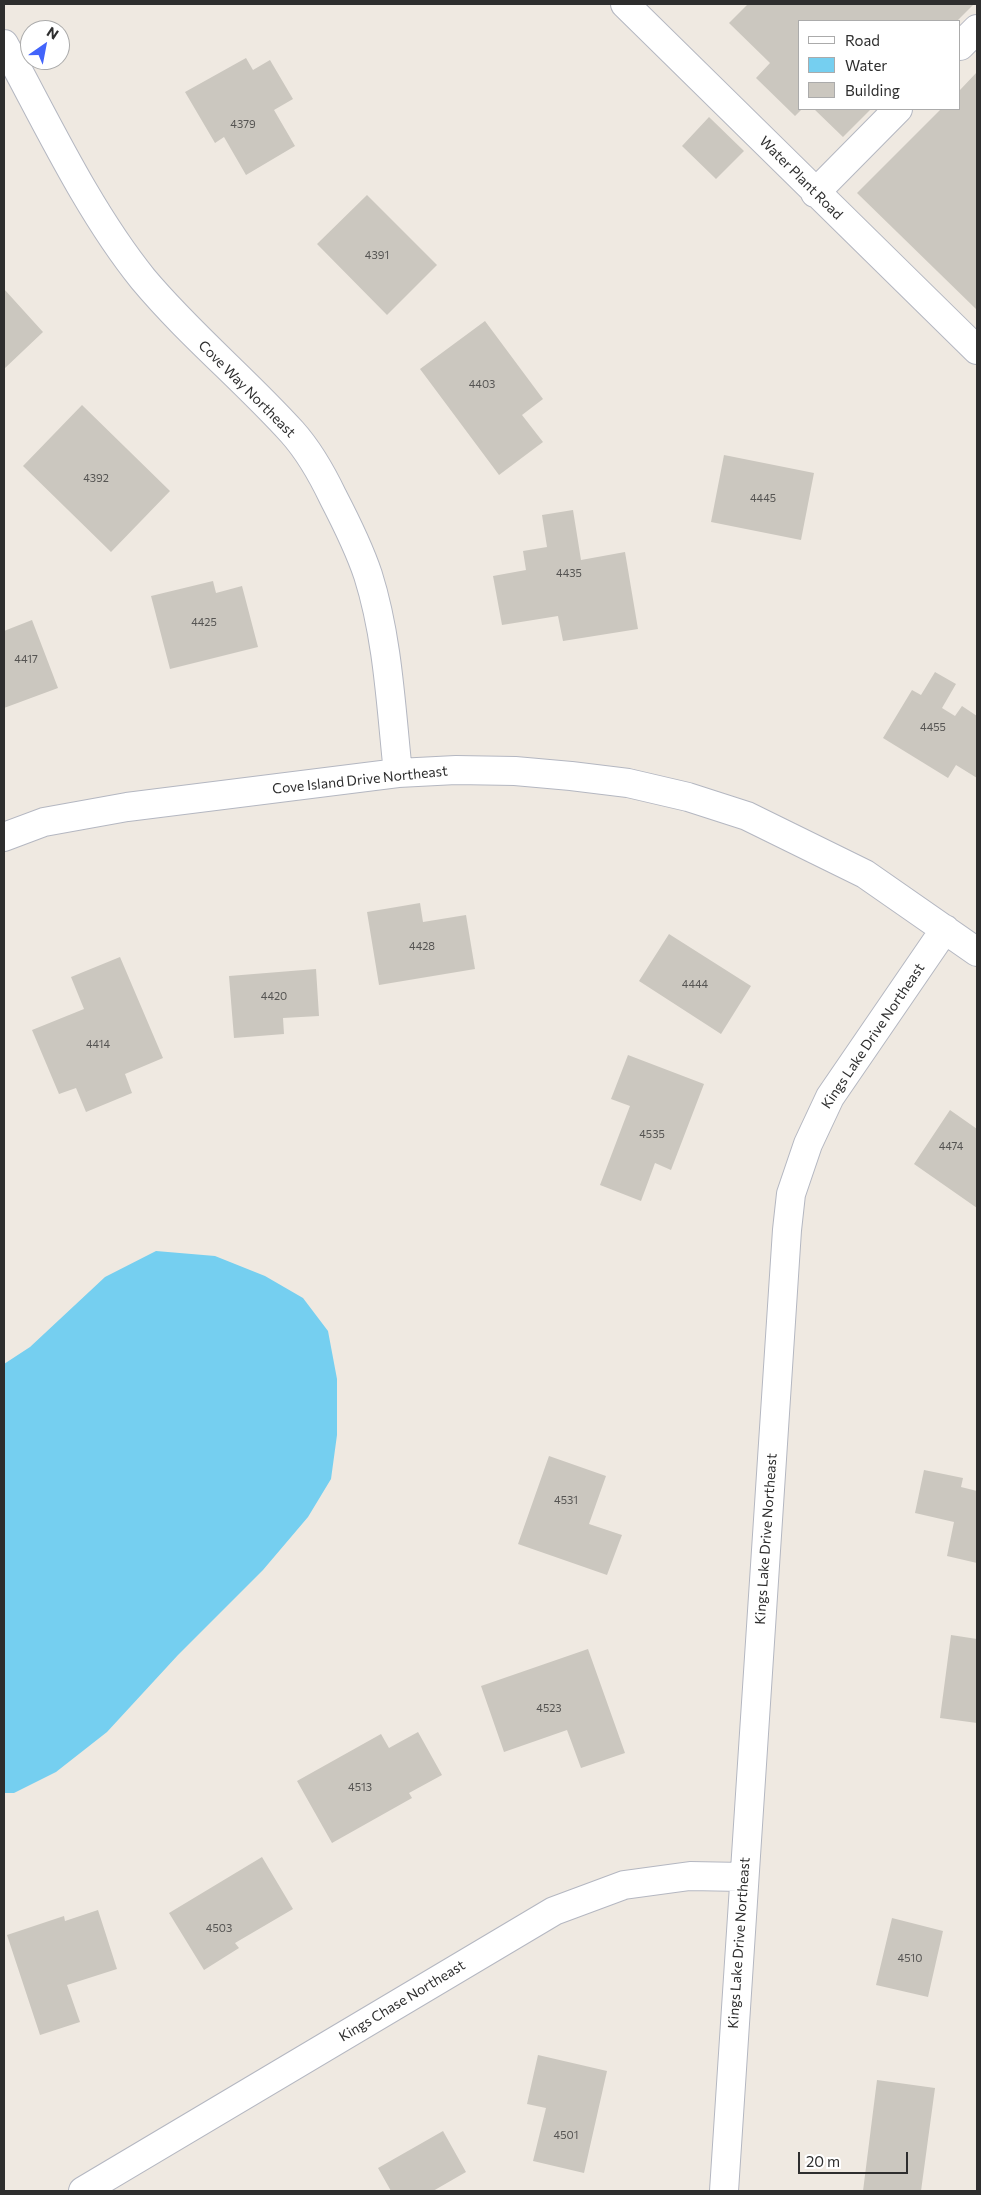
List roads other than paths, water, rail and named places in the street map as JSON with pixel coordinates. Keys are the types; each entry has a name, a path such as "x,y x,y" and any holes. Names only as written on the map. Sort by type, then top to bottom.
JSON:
{"street":[{"name":"Water Plant Road","path":"625,4 815,193 977,350"},
{"path":"961,45 977,29"},
{"name":"Cove Way Northeast","path":"4,44 100,218 142,277 186,328 293,433 320,470 348,524 368,575 379,623 387,672 398,773"},
{"path":"815,193 897,110"},
{"name":"Cove Island Drive Northeast","path":"4,836 44,822 127,807 398,773 456,770 524,772 628,783 688,797 747,816 865,874 977,952"},
{"name":"Kings Lake Drive Northeast","path":"724,2191 743,1876 786,1240 791,1194 808,1144 830,1097 945,929"},
{"name":"Kings Chase Northeast","path":"83,2191 554,1911 624,1885 690,1876 743,1876"}],"water":[{"path":"156,1251 215,1256 265,1276 303,1298 328,1331 337,1379 337,1435 331,1479 308,1517 263,1570 178,1655 107,1732 56,1772 14,1793 4,1793 4,1364 30,1347 105,1277"}]}
